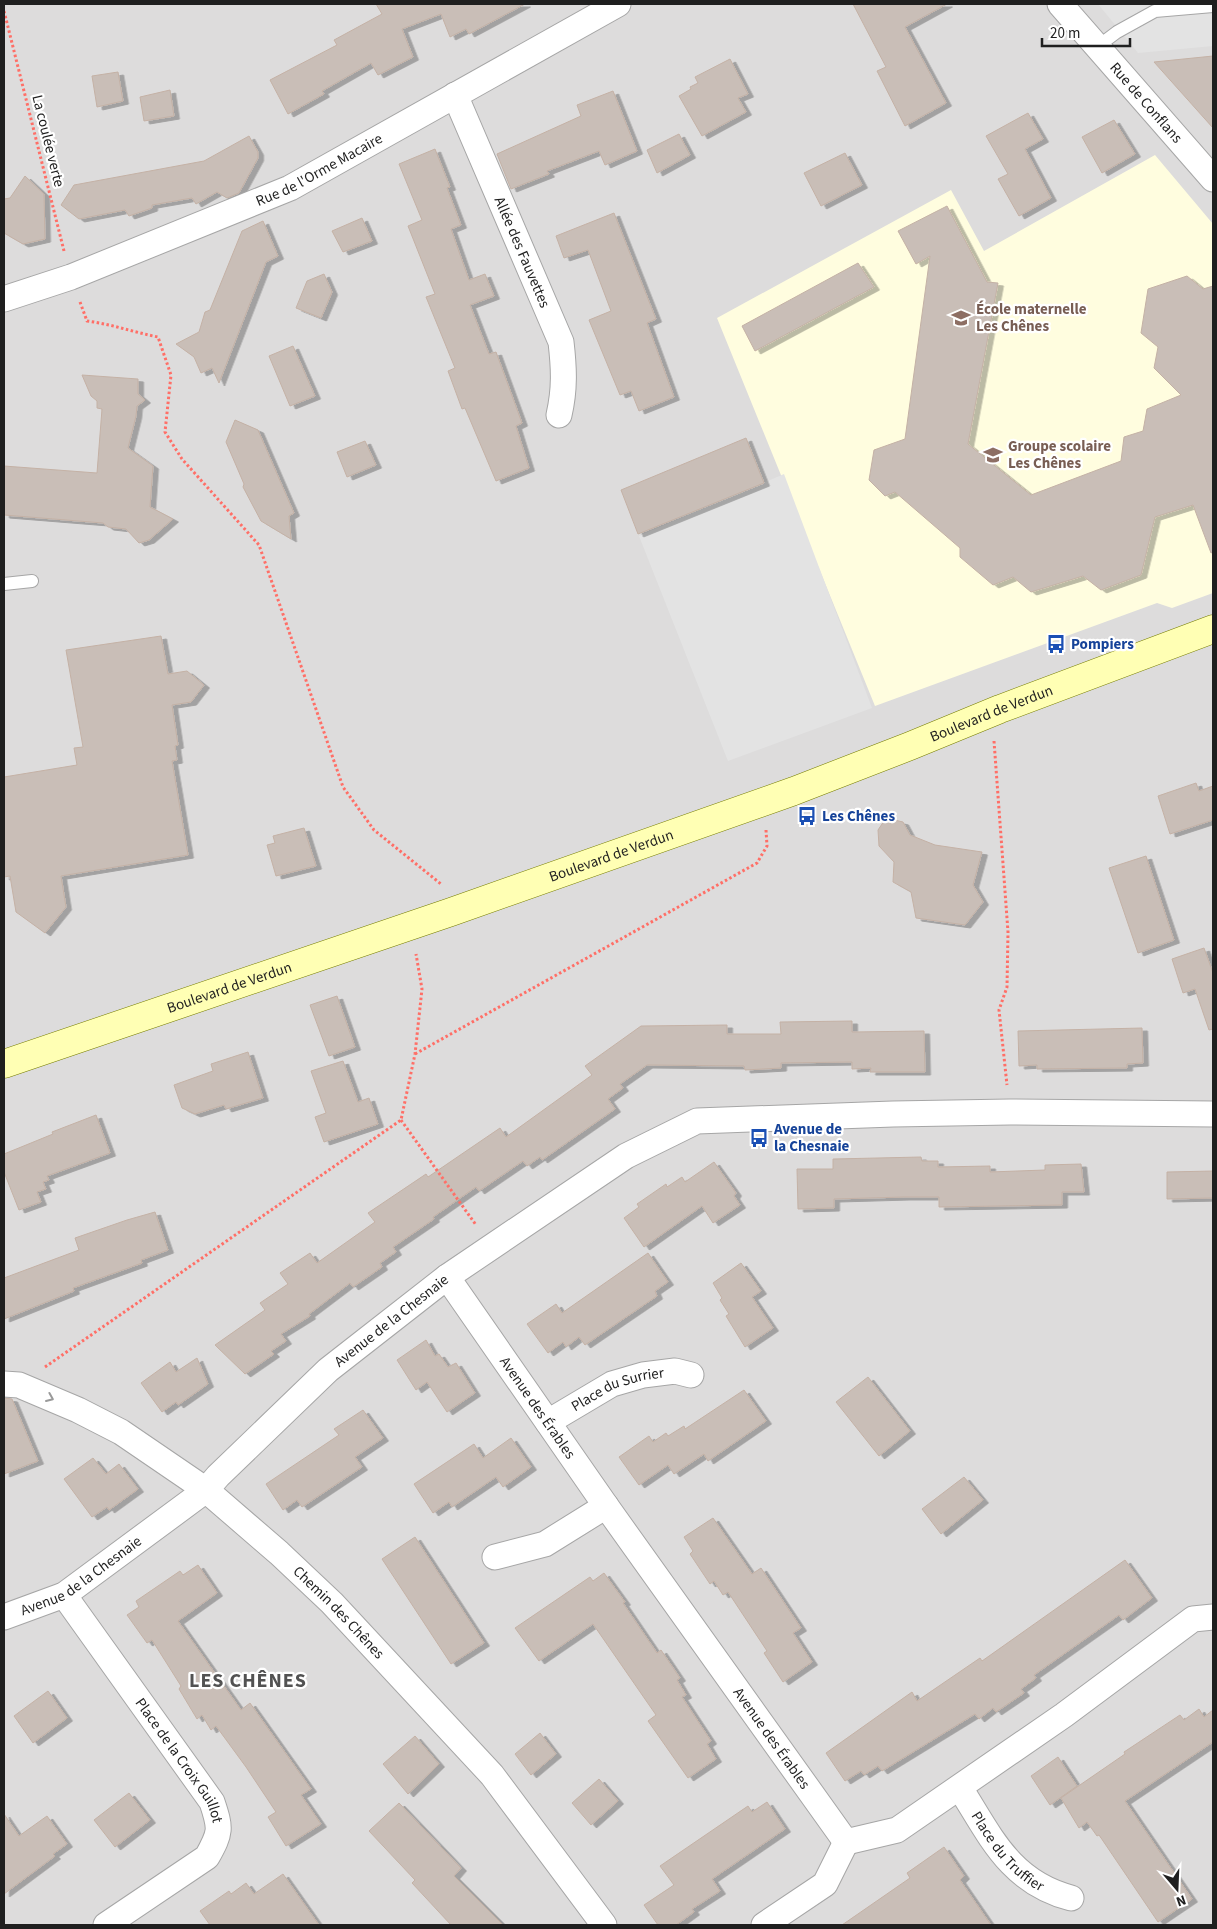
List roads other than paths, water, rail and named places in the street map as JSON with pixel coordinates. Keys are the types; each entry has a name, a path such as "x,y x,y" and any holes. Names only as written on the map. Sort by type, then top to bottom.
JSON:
{"main road":[{"name":"Boulevard de Verdun","path":"4,1064 451,912 794,791 1000,709 1213,629"}],"street":[{"name":"Rue de l'Orme Macaire","path":"4,299 71,277 290,188 618,4"},
{"name":"Rue de Conflans","path":"1060,4 1213,179"},
{"name":"Allée des Fauvettes","path":"455,95 561,342 564,366 564,393 559,415"},
{"name":"Avenue de la Chesnaie","path":"4,1617 64,1595 206,1490 218,1476 328,1370 447,1277 626,1156 697,1121 1010,1112 1213,1114"},
{"name":"Avenue des Érables","path":"447,1277 606,1506 846,1842"},
{"name":"Place du Surrier","path":"548,1422 612,1384 643,1375 675,1371 691,1375"},
{"name":"Chemin des Chênes","path":"11,1384 78,1410 122,1432 206,1490 280,1554 332,1602 485,1768 604,1925"},
{"path":"495,1557 545,1544 606,1506"},
{"name":"Place de la Croix Guillot","path":"64,1595 212,1802 219,1824 216,1840 207,1857 106,1925"},
{"path":"764,1925 825,1884 846,1842 897,1830 1064,1715 1193,1619 1213,1617"},
{"name":"Place du Truffier","path":"960,1788 1004,1857 1030,1881 1052,1893 1071,1898"}],"lane":[{"path":"1097,47 1152,7 1213,6"},
{"path":"4,584 32,581"}],"place":[{"name":"École maternelle Les Chênes","path":"961,318"},
{"name":"Groupe scolaire Les Chênes","path":"993,455"},
{"name":"Pompiers","path":"1056,644"},
{"name":"Les Chênes","path":"807,816"},
{"name":"Avenue de la Chesnaie","path":"759,1138"}],"district":[{"name":"LES CHÊNES","path":"248,1681"}]}
